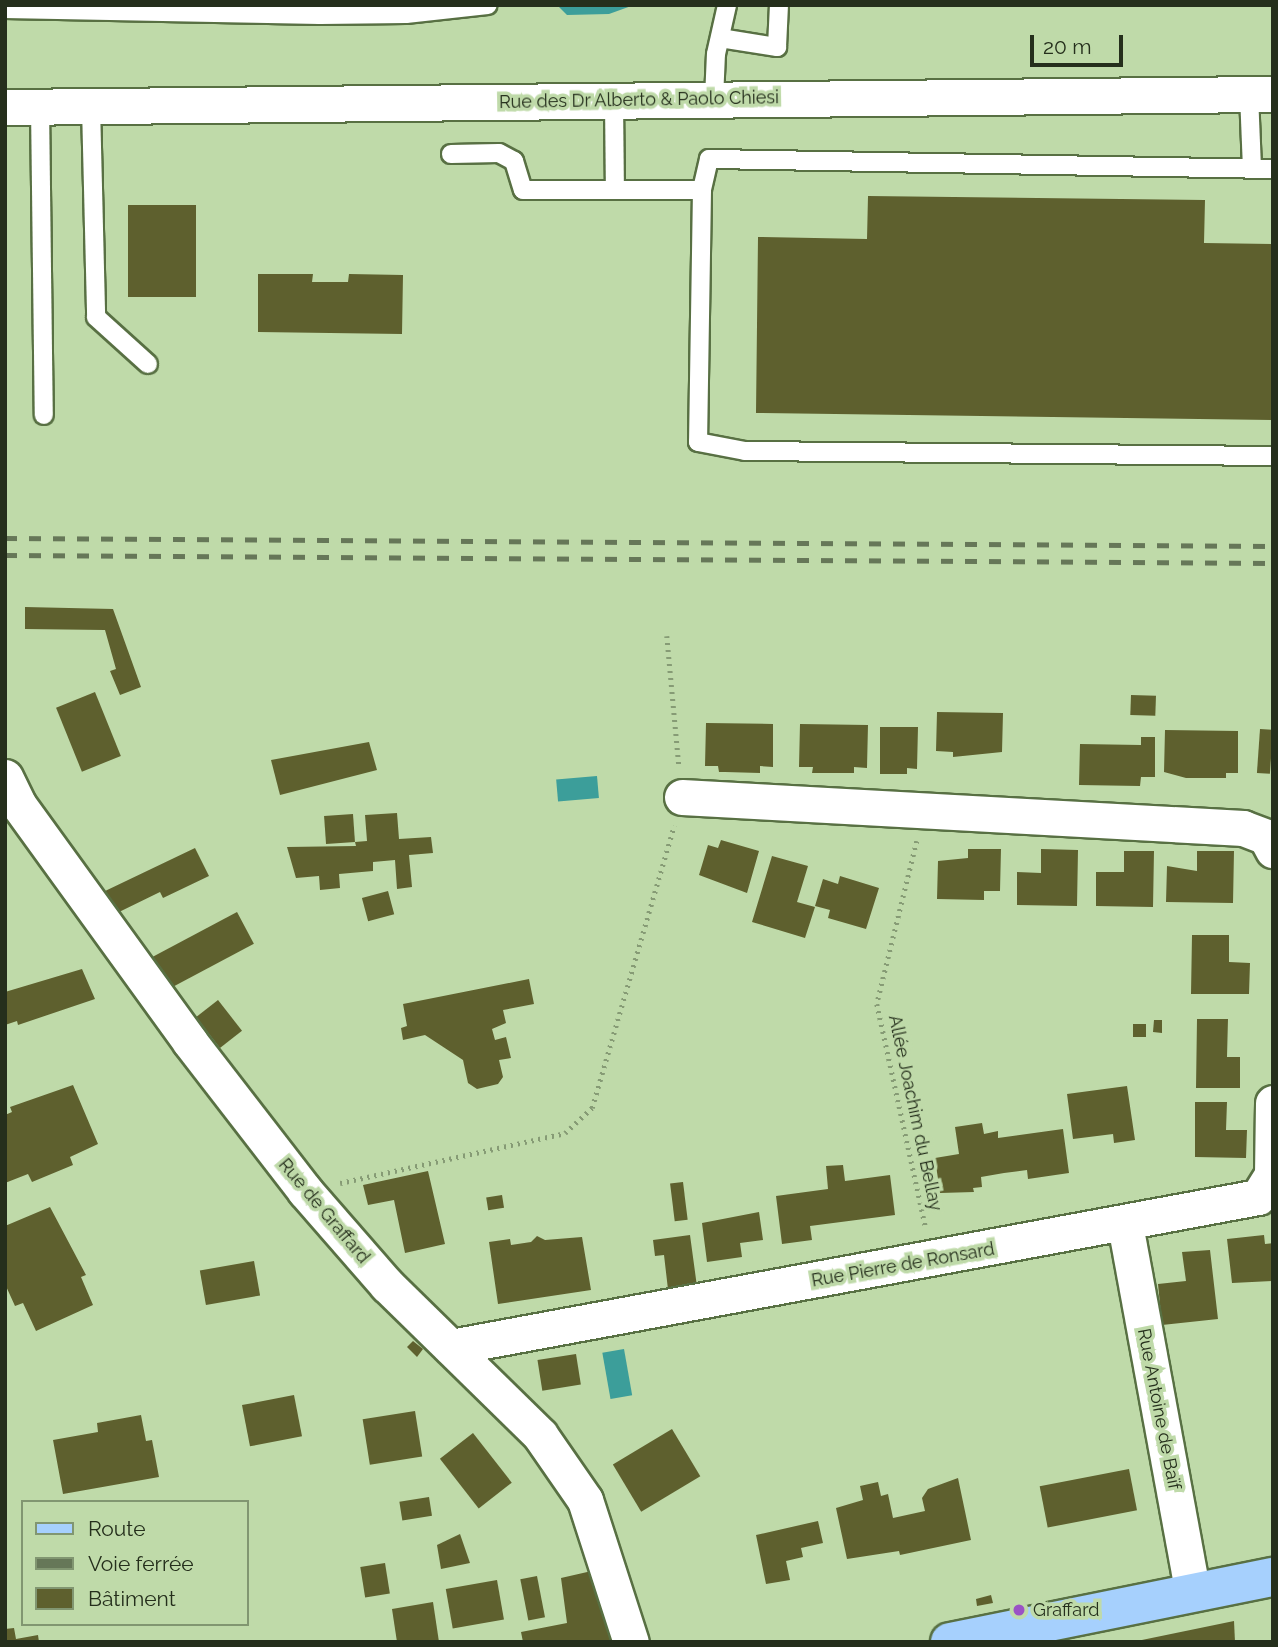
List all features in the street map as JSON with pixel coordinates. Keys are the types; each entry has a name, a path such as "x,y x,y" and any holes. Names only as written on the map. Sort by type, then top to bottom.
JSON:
{"main road":[{"path":"950,1642 1273,1577"}],"street":[{"name":"Rue des Dr Alberto & Paolo Chiesi","path":"5,107 1261,94"},
{"name":"Rue de Graffard","path":"10,796 305,1191 387,1285 540,1435 584,1500 631,1642"},
{"path":"682,797 1243,828 1266,837 1273,850"},
{"name":"Rue Pierre de Ronsard","path":"451,1347 1125,1224 1258,1197 1272,1175 1273,1103"},
{"name":"Rue Antoine de Baïf","path":"1125,1224 1194,1593"}],"lane":[{"path":"5,9 323,10 406,15 488,5"},
{"path":"714,99 720,38 727,5"},
{"path":"720,38 777,47 779,5"},
{"path":"1252,169 1261,94"},
{"path":"614,101 615,190"},
{"path":"40,106 44,415"},
{"path":"91,106 96,317 148,364"},
{"path":"451,155 499,153 514,161 523,190 702,190"},
{"path":"1273,169 709,159 702,190 698,442 745,451 1273,456"}],"path":[{"path":"305,1191 565,1133 593,1108 682,797 667,636"},
{"name":"Allée Joachim du Bellay","path":"925,811 877,1004 933,1259"}],"water":[{"path":"557,5 634,5 609,14 567,15"},
{"path":"597,776 599,798 558,801 556,780"},
{"path":"624,1349 632,1395 610,1399 602,1353"}],"building":[{"path":"868,196 1205,200 1204,243 1273,244 1273,420 756,413 758,237 867,239"},
{"path":"128,205 196,205 196,297 128,297"},
{"path":"258,274 313,274 312,282 348,282 349,274 403,275 402,334 258,332"},
{"path":"25,607 113,609 141,687 120,695 110,671 116,669 105,630 25,629"},
{"path":"95,692 121,756 82,772 56,708"},
{"path":"1131,695 1156,696 1155,716 1130,715"},
{"path":"937,712 1003,713 1002,752 953,757 953,752 936,751"},
{"path":"706,723 773,724 773,767 760,766 760,773 719,772 718,766 705,766"},
{"path":"800,724 868,725 867,768 854,767 854,773 812,773 813,767 799,767"},
{"path":"880,727 918,727 917,769 907,768 907,774 880,774"},
{"path":"1260,729 1273,730 1270,774 1257,773"},
{"path":"1165,730 1238,731 1238,773 1226,773 1226,778 1186,778 1164,772"},
{"path":"1141,737 1155,737 1155,777 1141,777 1140,786 1079,785 1080,744 1141,745"},
{"path":"369,742 377,770 280,795 271,760"},
{"path":"397,813 399,839 431,837 433,853 409,855 412,887 397,889 395,860 373,862 373,871 339,874 340,888 320,890 319,876 296,878 287,847 356,846 355,842 367,841 365,815"},
{"path":"353,814 355,842 326,844 324,816"},
{"path":"721,840 759,851 747,893 699,875 708,845 718,848"},
{"path":"195,848 209,876 163,898 160,892 117,913 103,892"},
{"path":"968,849 1001,849 1000,891 984,891 984,900 937,899 938,861 968,858"},
{"path":"1041,849 1078,850 1077,906 1017,905 1017,872 1041,873"},
{"path":"1124,851 1154,851 1153,907 1096,906 1096,872 1124,872"},
{"path":"1197,851 1234,851 1233,903 1166,902 1167,866 1197,871"},
{"path":"772,856 808,866 797,902 815,907 805,938 752,922"},
{"path":"840,876 879,888 866,929 828,918 830,910 815,906 823,879 838,884"},
{"path":"388,891 394,914 368,921 362,898"},
{"path":"237,912 254,944 167,990 150,958"},
{"path":"1192,935 1229,935 1229,962 1250,963 1249,994 1191,994"},
{"path":"82,969 95,999 18,1025 17,1021 5,1025 5,992"},
{"path":"529,979 534,1004 503,1010 506,1023 492,1029 495,1040 506,1037 511,1058 499,1060 503,1077 498,1084 477,1089 468,1083 463,1060 425,1035 403,1040 401,1028 407,1026 403,1004"},
{"path":"218,1000 242,1031 220,1048 196,1017"},
{"path":"1197,1019 1228,1019 1227,1057 1240,1057 1240,1088 1196,1088"},
{"path":"1154,1020 1162,1020 1162,1033 1153,1032"},
{"path":"1133,1024 1146,1024 1146,1037 1133,1037"},
{"path":"73,1085 98,1144 70,1157 73,1165 32,1182 28,1174 5,1183 5,1115 12,1112 10,1107"},
{"path":"1127,1086 1135,1140 1114,1143 1113,1134 1073,1139 1067,1094"},
{"path":"1195,1102 1227,1102 1226,1130 1247,1130 1246,1158 1195,1157"},
{"path":"982,1123 984,1134 998,1131 998,1138 1063,1129 1069,1173 1028,1179 1027,1170 1004,1173 981,1177 982,1187 973,1188 974,1192 940,1193 935,1158 959,1154 955,1127"},
{"path":"843,1165 845,1181 890,1175 895,1215 810,1226 812,1240 782,1244 776,1196 828,1189 826,1166"},
{"path":"428,1171 445,1244 405,1253 394,1200 368,1205 363,1185"},
{"path":"683,1182 688,1220 675,1221 670,1184"},
{"path":"502,1195 504,1208 488,1210 486,1198"},
{"path":"50,1207 86,1275 81,1277 93,1305 36,1331 23,1303 15,1306 5,1284 5,1226"},
{"path":"759,1212 763,1240 740,1243 742,1257 707,1262 702,1223"},
{"path":"690,1235 698,1294 669,1298 664,1255 655,1256 653,1240"},
{"path":"1264,1235 1265,1244 1273,1243 1273,1281 1232,1283 1227,1239"},
{"path":"537,1236 545,1240 582,1237 591,1290 498,1304 489,1242 510,1239 511,1245 531,1242"},
{"path":"1210,1250 1218,1319 1162,1325 1158,1284 1186,1281 1182,1252"},
{"path":"254,1261 260,1295 206,1305 200,1271"},
{"path":"413,1341 423,1349 417,1357 407,1347"},
{"path":"576,1354 581,1385 542,1391 537,1360"},
{"path":"294,1395 302,1436 250,1446 242,1405"},
{"path":"415,1411 422,1456 370,1465 363,1419"},
{"path":"141,1415 146,1441 152,1440 159,1477 63,1494 53,1440 98,1432 97,1423"},
{"path":"672,1429 700,1476 641,1512 613,1465"},
{"path":"473,1433 512,1483 479,1509 440,1459"},
{"path":"1129,1469 1137,1510 1048,1528 1040,1486"},
{"path":"958,1478 971,1540 900,1555 899,1551 847,1559 836,1508 863,1500 860,1486 878,1482 881,1496 888,1494 893,1518 925,1511 922,1498 928,1489"},
{"path":"429,1497 432,1516 402,1520 399,1502"},
{"path":"818,1521 823,1543 801,1548 803,1557 786,1561 790,1580 766,1584 756,1535"},
{"path":"460,1534 470,1563 441,1569 437,1545"},
{"path":"385,1563 390,1594 365,1598 360,1567"},
{"path":"596,1570 613,1642 523,1642 521,1632 567,1623 561,1578"},
{"path":"537,1576 545,1617 528,1620 520,1579"},
{"path":"497,1580 504,1619 453,1628 446,1589"},
{"path":"991,1595 993,1603 977,1606 976,1599"},
{"path":"433,1602 439,1642 397,1642 392,1609"},
{"path":"1234,1621 1235,1642 1137,1642 1137,1641"},
{"path":"14,1628 16,1639 38,1635 39,1642 5,1642 5,1629"}],"railway":[{"path":"5,538 1273,546"},
{"path":"5,555 1273,563"}],"place":[{"name":"Graffard","path":"1019,1610"}]}
